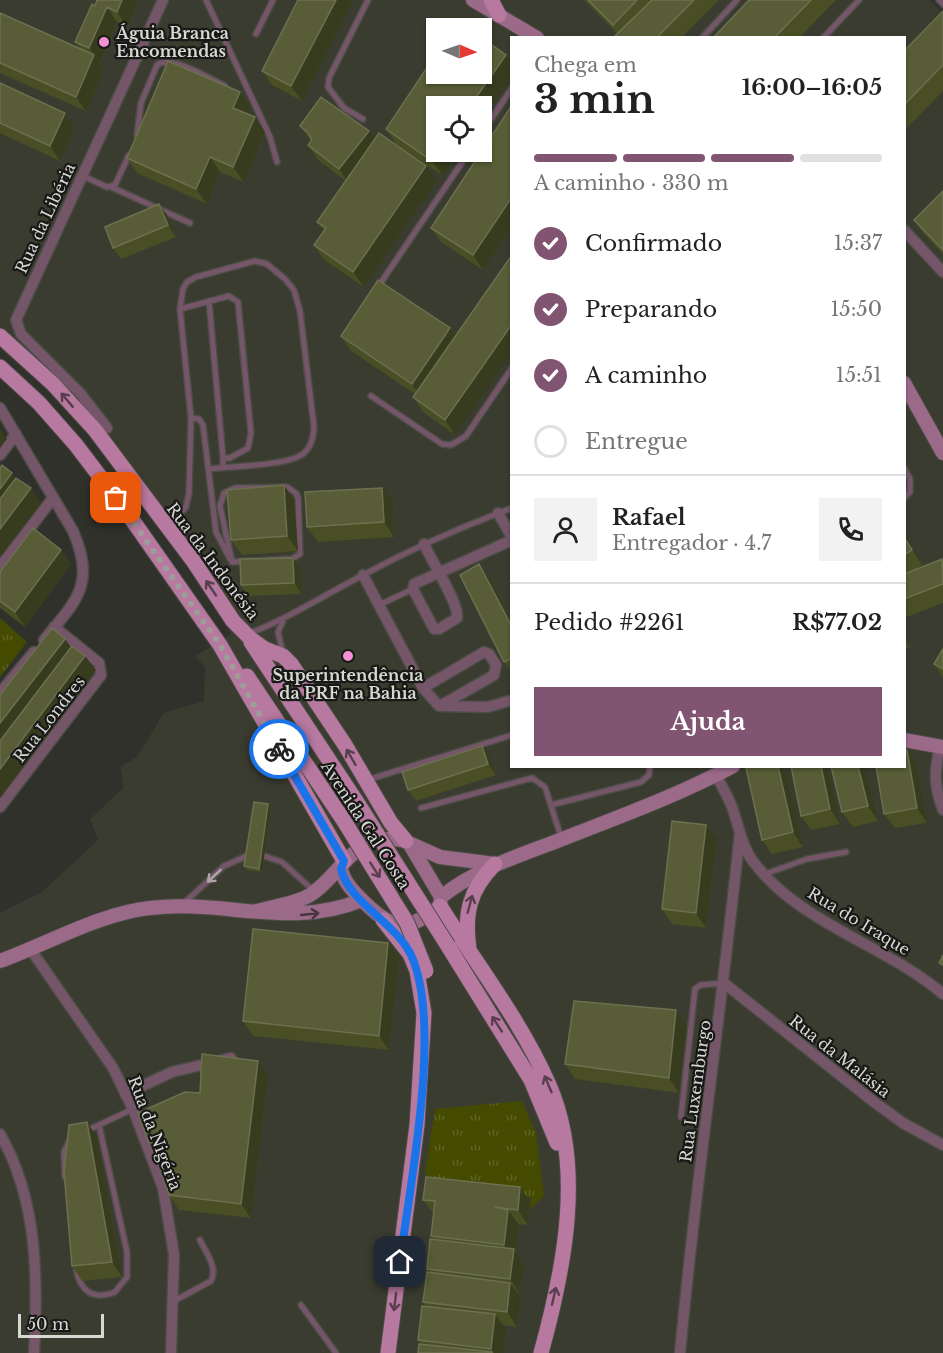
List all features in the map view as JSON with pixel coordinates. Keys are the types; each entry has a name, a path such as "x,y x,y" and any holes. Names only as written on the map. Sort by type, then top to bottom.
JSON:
{"main road":[{"path":"474,0 534,36"},
{"path":"491,0 499,15"},
{"name":"Rua da Indonésia","path":"0,336 53,384 95,430 246,635 265,649 283,656 326,717 391,823 408,842 441,902"},
{"path":"0,367 39,404 76,445 126,511 220,645"},
{"path":"906,387 943,453"},
{"path":"246,635 360,807 531,1080 567,1171"},
{"name":"Avenida Gal Costa","path":"220,645 237,662 255,686 344,821 407,923 426,971 433,1028 428,1105 420,1154 410,1185"},
{"name":"Avenida Gal Costa","path":"220,645 343,865 348,884 383,920 410,954 417,971 424,1013 422,1077 388,1353"},
{"path":"906,740 942,747"},
{"path":"383,920 400,925 423,920 454,887 495,864 562,839 728,768"},
{"name":"Rua da Indonésia","path":"257,911 296,901 315,892 371,841 389,839 408,842 441,857 495,864"},
{"path":"470,952 466,920 470,899 483,876 495,864"},
{"path":"0,961 114,916 147,908 183,905 257,911 276,915 316,914 362,900"},
{"path":"441,902 531,1048 550,1087 559,1117 567,1171 565,1230 559,1275 541,1353"}],"street":[{"name":"Rua da Libéria","path":"107,428 80,393 21,334 16,320 163,0"},
{"path":"906,232 943,272"},
{"path":"0,408 73,531 82,551 84,566 78,595 0,693"},
{"path":"0,455 16,434"},
{"path":"0,567 53,498"},
{"path":"498,513 510,534"},
{"path":"424,544 438,573 458,611 457,618 443,628 434,628 412,589 414,584 438,573 510,539"},
{"path":"363,575 423,688 440,706 488,707 510,701"},
{"name":"Rua Londres","path":"0,807 101,675 99,663 54,627"},
{"path":"423,688 484,652 489,654 496,665 494,675 440,706"},
{"path":"942,747 934,771 943,810"},
{"name":"Rua do Iraque","path":"716,775 734,812 751,859 765,874 807,910 885,953 943,994"},
{"name":"Rua Luxemburgo","path":"680,1353 695,1198 724,983 740,832"},
{"name":"Rua da Nigéria","path":"31,950 113,1068 133,1109 163,1188 174,1255 171,1353"},
{"name":"Rua da Malásia","path":"724,983 874,1102 910,1128 943,1144"},
{"path":"126,1094 172,1072 231,1058"},
{"path":"0,1134 9,1149 24,1193 33,1234 36,1278 34,1353"}],"lane":[{"path":"206,0 270,137 277,162"},
{"path":"256,34 273,0"},
{"path":"363,119 344,108 333,97 328,87 329,78 368,0"},
{"path":"704,36 737,0"},
{"path":"825,36 859,0"},
{"path":"939,0 943,4"},
{"path":"134,142 143,96 161,62 174,62 225,86"},
{"path":"492,118 510,91"},
{"path":"111,187 118,182 130,152"},
{"path":"372,296 462,162"},
{"path":"82,175 190,223"},
{"path":"166,529 186,507 189,498 191,418 180,309 183,289 187,282 196,277 255,261 267,264 294,290 300,311 314,427 309,448 294,459 210,469"},
{"path":"180,309 229,296 238,302 251,433 248,447 243,452 223,458"},
{"path":"208,301 224,467"},
{"path":"371,396 442,444 451,445 466,436 510,371"},
{"path":"191,418 199,419 203,425 216,531 232,562"},
{"path":"906,472 910,479 910,492 906,496"},
{"path":"235,488 292,489 298,498 300,554 292,559 232,562 220,506 224,493 235,488"},
{"path":"246,635 283,621 363,575 424,544 510,509"},
{"path":"379,605 412,589"},
{"path":"283,621 278,632 283,656"},
{"path":"365,781 510,736"},
{"path":"551,805 641,783 649,775 650,768"},
{"path":"420,808 532,778 546,787 562,839"},
{"path":"765,874 807,859 846,852"},
{"path":"183,905 224,866 249,855"},
{"path":"264,856 282,862 315,892"},
{"path":"681,1117 695,989 700,985 724,983"},
{"path":"82,1134 133,1109"},
{"path":"75,1255 77,1278 81,1287 88,1293 106,1295 122,1285 127,1277 127,1252 99,1125"},
{"path":"66,1185 64,1152 73,1138"},
{"path":"174,1301 211,1281 214,1275 212,1263 200,1240"},
{"path":"301,1305 336,1353"}],"shaded area":[{"path":"0,0 930,0 943,14 943,1353 0,1353 0,969 6,967 0,951 0,913 42,892 98,840 90,819 124,787 120,767 137,757 164,713 204,701 205,667 195,656 231,634 167,522 125,459 0,325"}],"green space":[{"path":"0,618 27,642 0,677"},
{"path":"522,1101 536,1133 544,1196 530,1209 531,1198 433,1187 425,1172 435,1109"}],"building":[{"path":"97,0 122,0 117,12 107,7 89,48 75,42 92,4 95,6"},
{"path":"298,0 336,0 291,86 262,71"},
{"path":"588,0 637,0 613,25"},
{"path":"652,0 694,0 658,36 615,36"},
{"path":"749,0 811,0 776,36 715,36"},
{"path":"943,11 943,65 906,103 906,49"},
{"path":"0,13 94,55 76,97 0,63"},
{"path":"492,45 506,55 492,75"},
{"path":"168,61 240,92 233,108 255,117 233,167 210,157 196,189 127,158"},
{"path":"426,69 426,84 486,84 477,96 426,96 426,157 386,129"},
{"path":"0,83 65,113 50,146 0,123"},
{"path":"321,97 369,131 339,169 308,145 312,140 300,126"},
{"path":"510,108 510,200 473,255 431,228 474,162 492,162 492,135"},
{"path":"379,133 426,166 353,272 314,245 326,228 317,222"},
{"path":"943,191 943,250 914,220"},
{"path":"159,204 168,225 113,248 105,227"},
{"path":"510,258 510,327 445,420 413,397"},
{"path":"378,280 450,328 412,384 341,336"},
{"path":"2,465 12,473 0,489 0,468"},
{"path":"16,478 31,488 0,529 0,499"},
{"path":"284,485 287,536 231,540 227,490"},
{"path":"382,488 384,522 307,527 305,492"},
{"path":"33,528 61,550 15,612 0,601 0,572"},
{"path":"906,540 912,550 906,554"},
{"path":"293,558 294,583 241,585 240,559"},
{"path":"942,559 943,584 906,598 906,573"},
{"path":"479,564 510,623 510,659 504,662 460,575"},
{"path":"52,628 65,639 0,723 0,695"},
{"path":"72,646 85,656 0,769 0,741"},
{"path":"943,649 943,669 934,664"},
{"path":"482,746 488,764 408,790 402,772"},
{"path":"907,750 917,808 884,814 876,768 906,768"},
{"path":"746,768 778,768 793,832 762,840"},
{"path":"791,768 821,768 830,809 801,816"},
{"path":"831,768 858,768 868,806 842,812"},
{"path":"254,802 268,804 259,869 244,866"},
{"path":"672,821 706,825 696,913 662,909"},
{"path":"253,929 388,943 379,1036 243,1021"},
{"path":"574,1001 676,1010 669,1078 565,1064"},
{"path":"202,1054 258,1061 241,1204 169,1195 152,1142 149,1143 138,1113 185,1092 200,1093"},
{"path":"87,1122 112,1262 72,1266 64,1172 69,1125"},
{"path":"426,1177 520,1187 518,1210 495,1207 508,1210 504,1245 431,1236 435,1201 423,1200"},
{"path":"430,1239 514,1249 510,1279 427,1269"},
{"path":"427,1272 510,1283 507,1312 423,1302"},
{"path":"422,1306 495,1314 491,1349 418,1340"},
{"path":"419,1344 492,1352 492,1353 418,1353"}],"way so far":[{"path":"116,498 220,645 279,749"}],"place":[{"name":"Águia Branca Encomendas","path":"104,42"},
{"name":"Superintendência da PRF na Bahia","path":"348,656"}],"route":[{"path":"279,749 344,861 342,874 356,895 402,940 417,971 422,991 424,1013 422,1077 400,1262"}]}
